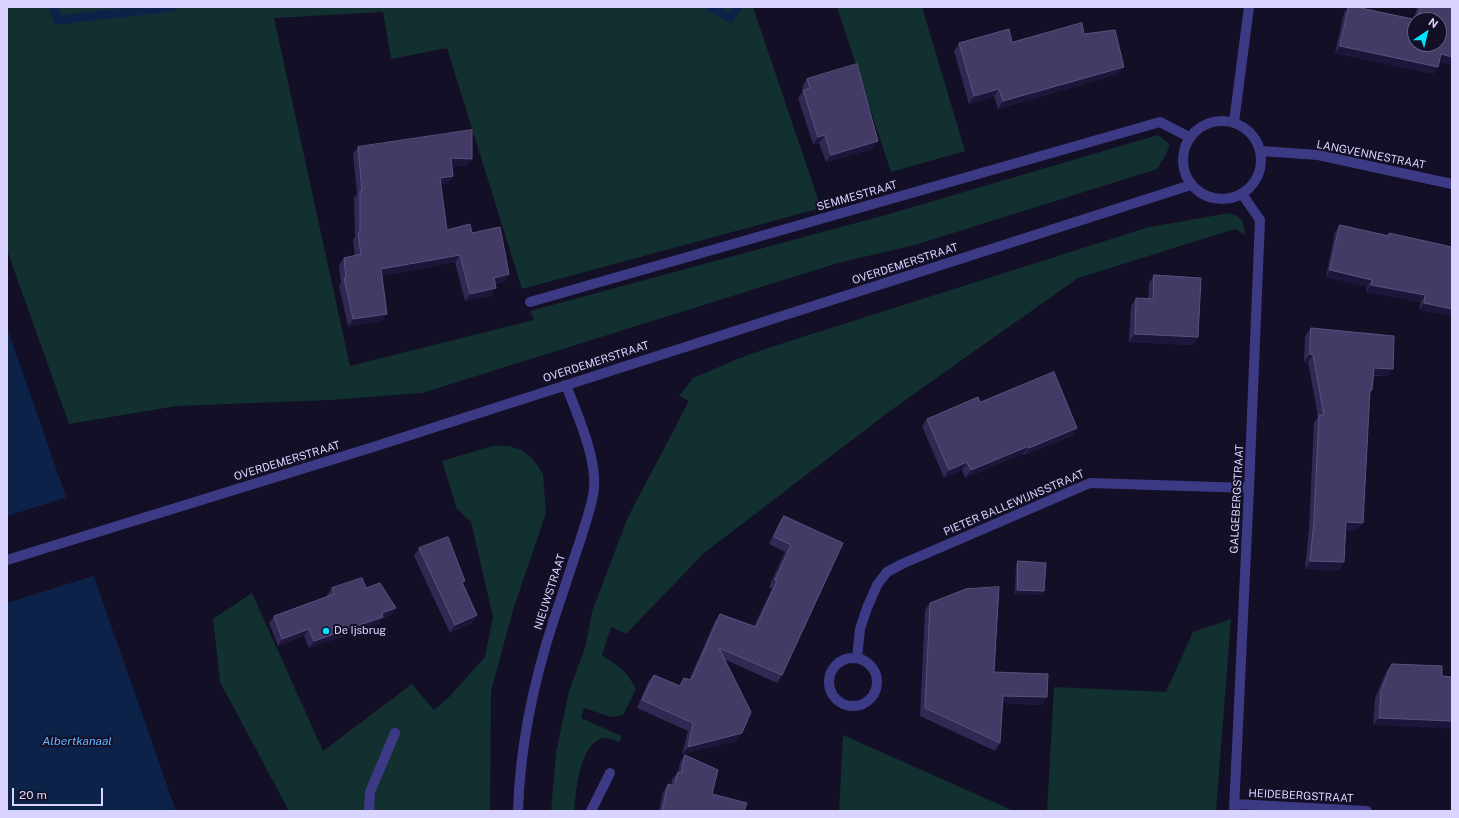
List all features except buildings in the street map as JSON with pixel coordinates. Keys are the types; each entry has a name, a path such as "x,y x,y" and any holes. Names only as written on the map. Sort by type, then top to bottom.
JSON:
{"street":[{"path":"1234,122 1249,7"},
{"path":"1217,120 1234,122 1246,128 1255,139 1260,151 1261,168 1254,183 1242,194 1229,199 1215,199 1202,194 1191,185 1185,174 1182,162 1184,149 1189,137 1201,126 1217,120"},
{"name":"SEMMESTRAAT","path":"530,302 1160,122 1189,137"},
{"name":"LANGVENNESTRAAT","path":"1260,151 1318,155 1452,184"},
{"name":"OVERDEMERSTRAAT","path":"7,560 154,513 182,506 355,452 1191,185"},
{"name":"GALGEBERGSTRAAT","path":"1234,808 1260,220 1242,194"},
{"name":"NIEUWSTRAAT","path":"518,811 519,782 526,732 535,686 547,639 586,521 594,488 592,462 578,415 566,384"},
{"name":"PIETER BALLEWIJNSSTRAAT","path":"857,658 860,629 864,615 877,585 887,572 902,564 1090,482 1249,488"},
{"path":"857,658 872,666 876,674 876,690 872,697 865,703 850,706 836,699 832,693 830,678 836,665 843,660 857,658"},
{"path":"369,811 370,792 395,733"},
{"path":"591,811 610,773"},
{"name":"HEIDEBERGSTRAAT","path":"1234,808 1367,811"}],"green space":[{"path":"7,7 753,7 821,208 522,289 447,48 391,59 383,12 274,18 350,366 534,320 530,311 889,214 1158,135 1170,144 1157,169 915,245 838,263 422,393 330,400 177,406 69,424 7,250"},
{"path":"837,7 922,7 965,151 891,172"},
{"path":"1230,213 1242,221 1245,235 1235,229 1078,278 894,408 704,553 626,634 611,627 602,655 622,669 636,689 623,715 611,717 584,708 581,718 622,736 619,742 604,738 589,748 580,769 574,811 551,811 556,753 569,691 585,648 592,612 628,517 689,401 679,396 693,378 768,348 1149,227"},
{"path":"493,446 509,446 521,450 533,459 543,474 546,513 514,607 491,691 490,811 289,811 220,682 213,619 252,593 323,751 412,684 434,710 449,697 485,657 493,617 471,522 457,509 442,461"},
{"path":"1231,619 1216,811 1047,811 1054,687 1166,692 1193,632"},
{"path":"843,735 1014,811 839,811"}],"water":[{"name":"Albertkanaal","path":"7,328 176,811 7,811"}],"pier":[{"path":"68,497 96,575 7,603 7,516"}],"waterway":[{"path":"53,7 58,20 172,7"},
{"path":"710,7 730,18 738,7"}],"place":[{"name":"De Ijsbrug","path":"326,631"}]}
